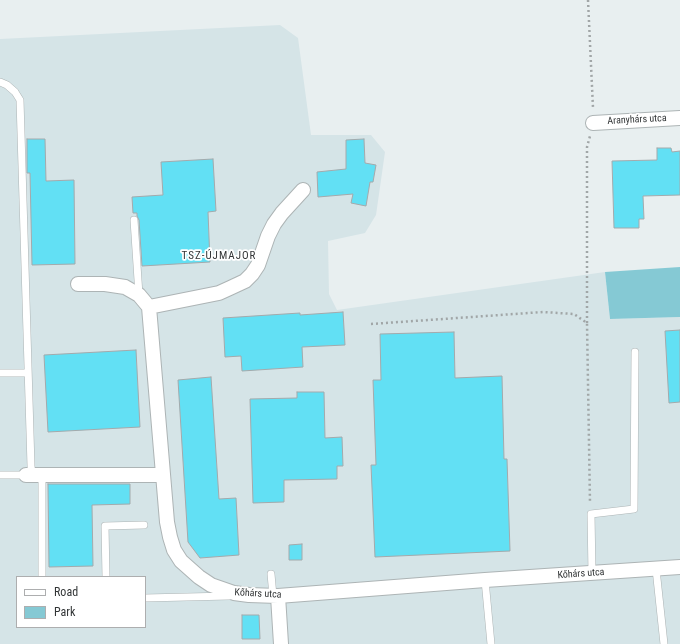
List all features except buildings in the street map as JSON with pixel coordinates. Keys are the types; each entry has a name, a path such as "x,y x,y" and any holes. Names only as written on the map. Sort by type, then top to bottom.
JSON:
{"street":[{"name":"Aranyhárs utca","path":"593,123 680,118"},
{"path":"78,284 105,284 125,287 139,295 149,307 219,293 245,281 252,274 258,265 268,236 274,224 303,190"},
{"name":"Kőhárs utca","path":"149,307 166,522 174,550 181,561 199,577 211,585 234,593 276,596 680,567"},
{"path":"33,475 163,475"},
{"path":"276,596 281,644"}],"lane":[{"path":"0,82 7,84 20,100 31,466 42,576"},
{"path":"134,220 139,295"},
{"path":"592,573 591,514 634,509 635,352"},
{"path":"0,373 28,373"},
{"path":"0,475 33,475"},
{"path":"106,576 105,526 144,525"},
{"path":"656,569 664,644"},
{"path":"271,574 276,596"},
{"path":"485,580 491,644"},
{"path":"146,598 249,595"}],"path":[{"path":"588,0 593,123 587,147 587,324 591,514"},
{"path":"371,324 543,312 574,314 587,324"}],"shaded area":[{"path":"280,25 298,38 311,135 371,135 385,152 376,215 365,233 328,241 329,294 337,310 605,272 610,319 680,317 680,644 0,644 0,39"}],"green space":[{"path":"680,267 680,317 610,319 605,272"}],"district":[{"name":"TSZ-ÚJMAJOR","path":"219,256"}]}
